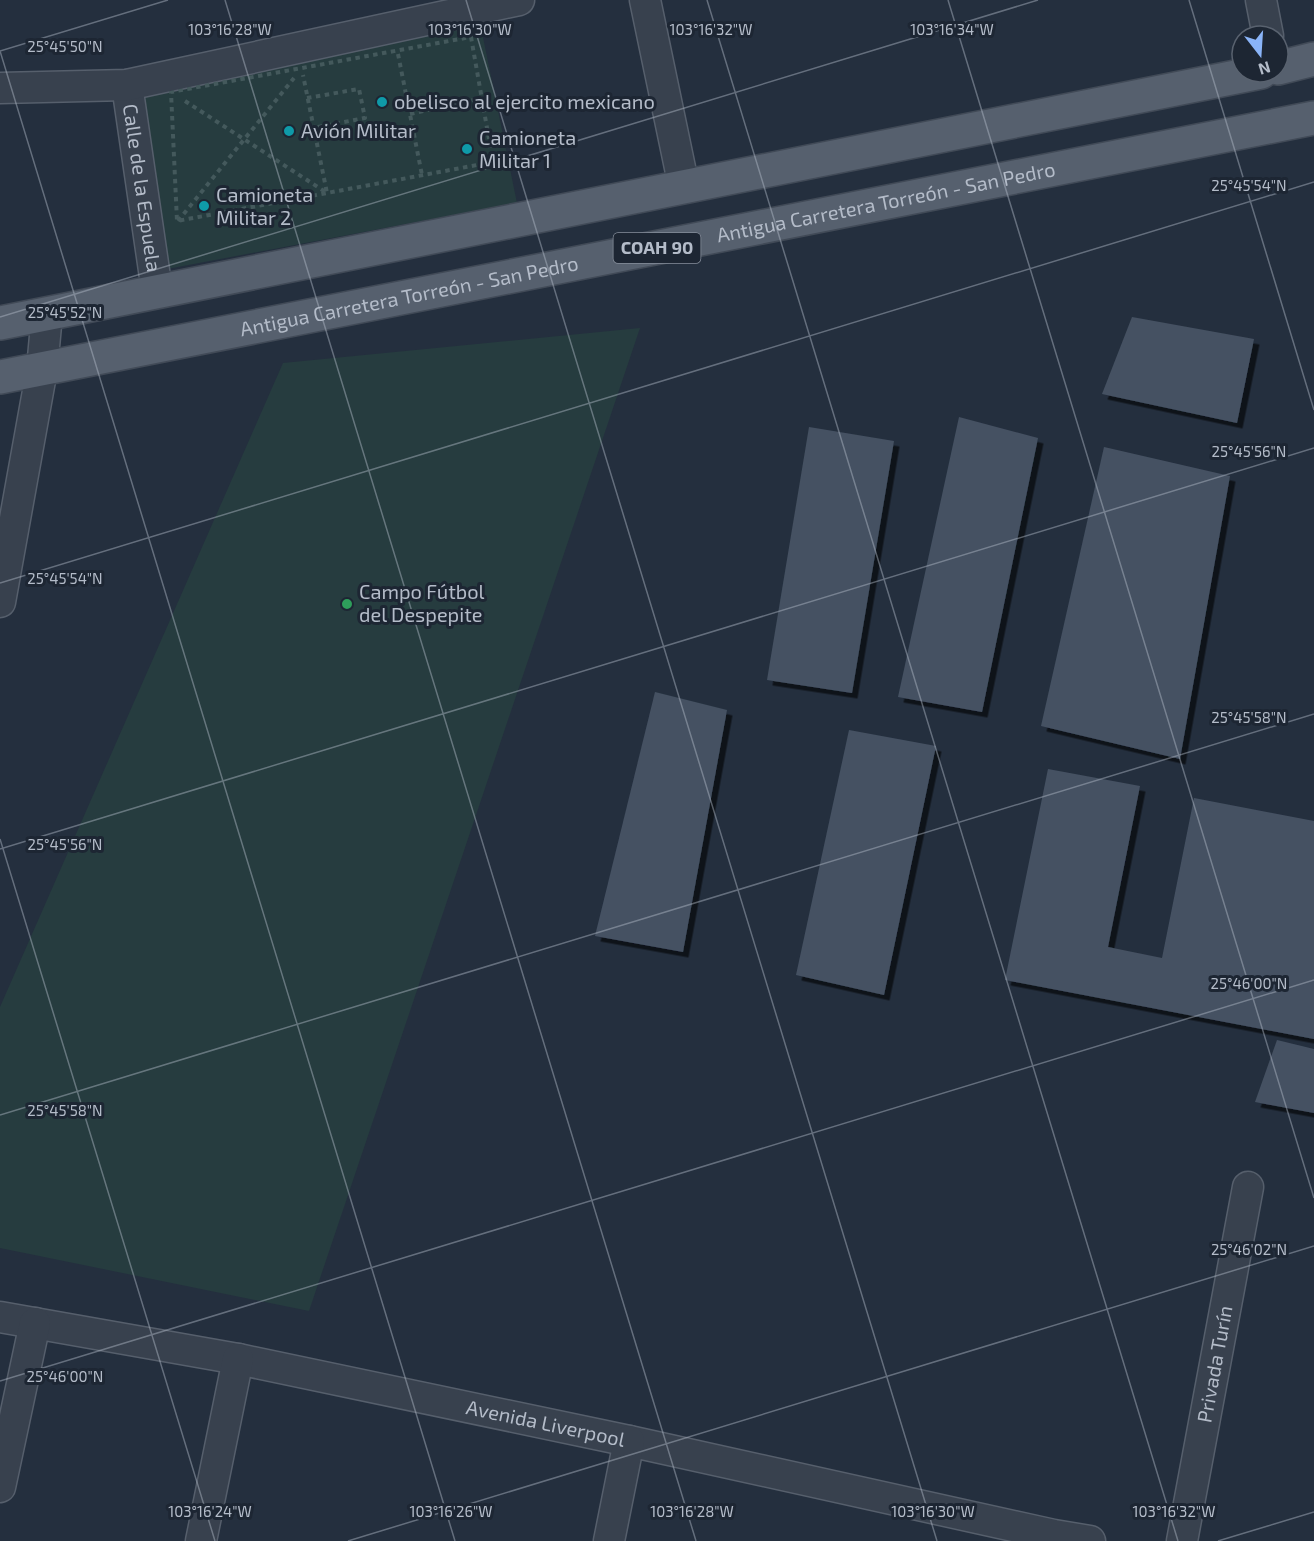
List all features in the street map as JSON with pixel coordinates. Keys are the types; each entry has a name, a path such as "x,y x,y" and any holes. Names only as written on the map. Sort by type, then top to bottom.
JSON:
{"main road":[{"path":"1290,65 1314,59"},
{"path":"0,323 1230,78"},
{"name":"Antigua Carretera Torreón - San Pedro","path":"0,377 1314,118"}],"street":[{"path":"0,88 127,85 519,0"},
{"path":"645,0 684,187"},
{"path":"1261,0 1266,24"},
{"name":"Calle de la Espuela","path":"127,85 158,291"},
{"path":"0,602 42,369 46,314"},
{"name":"Privada Turín","path":"1182,1541 1248,1187"},
{"name":"Avenida Liverpool","path":"0,1317 238,1359 629,1441 1053,1538 1090,1541"},
{"path":"0,1487 35,1323"},
{"path":"201,1541 238,1359"},
{"path":"609,1541 629,1441"}],"path":[{"path":"171,92 471,37 493,162 177,221"},
{"path":"397,51 422,175"},
{"path":"302,68 327,193"},
{"path":"177,221 302,68"},
{"path":"308,98 359,89 365,117 313,128"},
{"path":"171,92 327,193"},
{"path":"171,92 177,221"},
{"path":"410,114 482,98"}],"green space":[{"path":"478,13 517,203 162,270 138,95"},
{"path":"640,328 309,1311 0,1248 0,1007 283,363"}],"building":[{"path":"1132,317 1254,339 1237,423 1102,394"},
{"path":"959,417 1038,438 982,712 898,697"},
{"path":"809,427 894,441 852,693 767,680"},
{"path":"1104,447 1230,476 1180,759 1041,726"},
{"path":"655,692 727,710 683,952 595,936"},
{"path":"849,730 936,746 884,995 796,975"},
{"path":"1048,769 1140,786 1108,947 1162,958 1194,798 1314,821 1314,1039 1005,980"},
{"path":"1277,1040 1314,1049 1314,1113 1255,1102"}],"place":[{"name":"obelisco al ejercito mexicano","path":"382,102"},
{"name":"Avión Militar","path":"289,131"},
{"name":"Camioneta Militar 1","path":"467,149"},
{"name":"Camioneta Militar 2","path":"204,206"},
{"name":"Campo Fútbol del Despepite","path":"347,604"}]}
